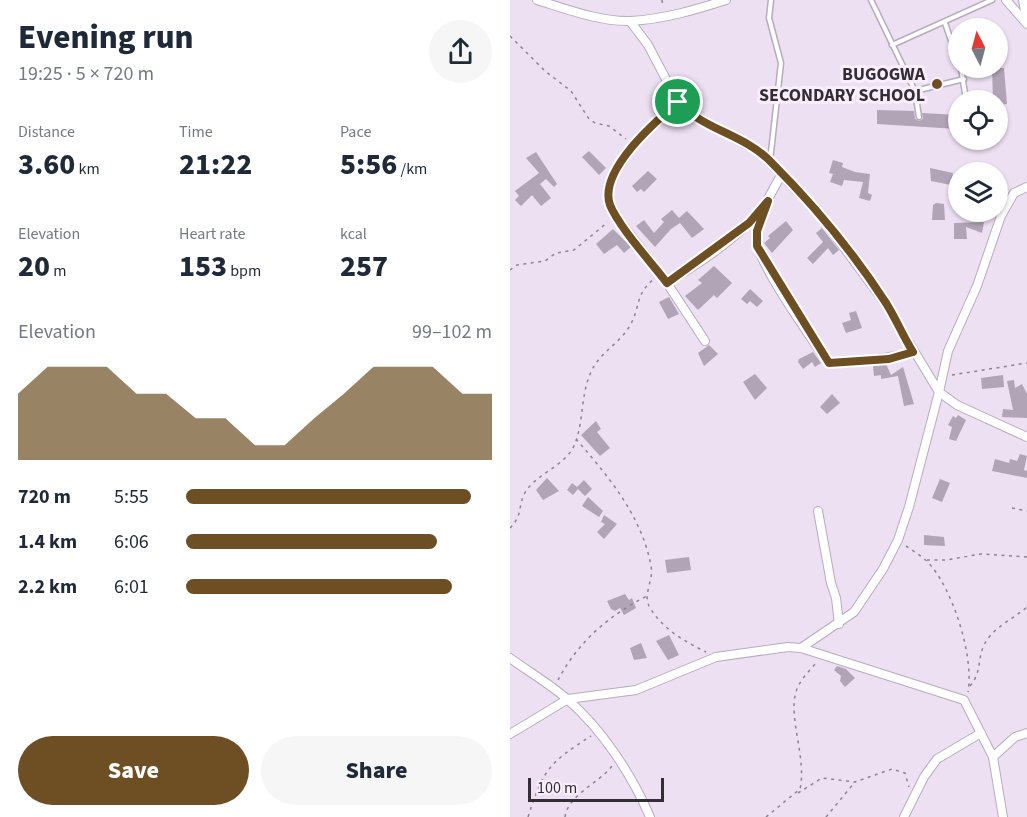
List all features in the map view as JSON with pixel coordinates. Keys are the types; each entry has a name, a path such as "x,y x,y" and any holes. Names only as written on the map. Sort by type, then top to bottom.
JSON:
{"street":[{"path":"537,0 585,14 630,21 684,12 726,0"},
{"path":"1006,0 1027,24"},
{"path":"1023,0 1027,24"},
{"path":"630,21 656,57 678,102 703,123 747,144 770,161 820,215 857,262 885,303 939,392 957,405 1027,437"},
{"path":"678,102 634,144 614,174 608,189 616,216 667,283 705,341"},
{"path":"781,175 757,231 757,246 829,363 889,359 913,352"},
{"path":"801,648 839,624 863,602 898,540 948,351 977,286 1001,216 1014,193 1027,187"},
{"path":"667,283 749,223 768,201"},
{"path":"818,511 836,598 839,624"},
{"path":"510,734 568,699 636,690 716,657 788,647 801,648 824,653 967,702 993,757 1003,817"},
{"path":"510,658 568,699 617,759 650,817"},
{"path":"904,817 924,777 937,759 981,733"},
{"path":"993,757 1015,737 1027,734"}],"lane":[{"path":"770,161 781,63 769,18 771,0"},
{"path":"871,0 915,91 919,117"},
{"path":"892,45 992,0"},
{"path":"945,23 948,32"},
{"path":"915,91 964,79 965,90"}],"path":[{"path":"510,36 544,71 571,91 589,119 609,126 634,144"},
{"path":"510,270 518,265 542,261 556,254 574,250 616,216"},
{"path":"510,528 520,516 525,493 568,453 575,439 591,371 598,359 628,328 638,298 646,286 660,275"},
{"path":"942,377 1027,363"},
{"path":"575,439 618,489 630,510 651,565 651,582 647,596 650,607 667,628 716,657"},
{"path":"1012,508 1027,512"},
{"path":"898,540 926,560 945,587 954,607 966,658 969,686 967,702"},
{"path":"926,560 946,561 981,554 1027,557"},
{"path":"554,689 572,656 590,635 622,610 647,596"},
{"path":"969,686 980,671 981,651 988,638 1027,607"},
{"path":"797,794 802,777 795,697 799,685 824,653"},
{"path":"528,817 543,778 553,762 597,733"},
{"path":"565,817 570,804 605,775 617,759"},
{"path":"766,817 822,778 855,782 892,769 905,773 908,777 908,792"},
{"path":"826,817 855,782"}],"building":[{"path":"992,78 1005,78 1006,90 993,90"},
{"path":"877,110 914,111 915,119 919,121 923,119 922,113 948,114 948,128 877,124"},
{"path":"589,151 606,168 599,175 582,157"},
{"path":"536,152 557,184 554,187 546,179 540,184 551,198 541,206 532,195 521,206 515,200 519,196 515,191 539,173 526,158"},
{"path":"833,160 843,163 842,167 855,172 870,174 868,193 872,195 870,201 859,198 863,182 844,180 842,186 830,182 833,174 829,173"},
{"path":"930,168 948,172 948,184 931,181"},
{"path":"648,171 657,179 644,192 641,189 637,192 632,186"},
{"path":"944,204 945,220 932,220 933,205"},
{"path":"672,210 679,218 687,211 704,229 692,238 680,223 671,229 655,247 636,226 644,220 654,233 664,222 661,219"},
{"path":"786,221 793,230 772,253 764,243 770,238 768,236"},
{"path":"984,222 982,233 966,227 967,239 954,239 954,223"},
{"path":"822,228 839,250 833,255 828,248 813,264 807,258 823,242 816,233"},
{"path":"613,229 631,247 624,253 617,245 604,254 596,244"},
{"path":"714,266 732,283 717,298 714,295 698,310 685,296 702,283 698,280"},
{"path":"750,289 763,301 757,307 750,301 747,304 741,299"},
{"path":"669,297 679,314 668,319 659,302"},
{"path":"856,311 862,328 846,333 842,323 851,320 849,313"},
{"path":"709,345 718,354 704,366 698,353"},
{"path":"813,352 821,363 815,367 812,362 803,369 798,362 799,359"},
{"path":"886,364 891,375 903,367 914,404 904,406 898,376 881,379 881,375 874,376 873,366"},
{"path":"755,374 767,388 755,400 743,382"},
{"path":"1003,375 1004,387 982,389 981,378"},
{"path":"1014,380 1015,388 1022,384 1027,394 1027,418 1002,417 1003,409 1013,410 1007,381"},
{"path":"832,394 840,403 827,414 820,407"},
{"path":"958,415 966,420 956,441 949,439 952,427 948,425 953,416 956,418"},
{"path":"596,421 601,429 597,432 610,448 600,456 581,435"},
{"path":"1020,454 1027,456 1024,470 1027,471 1027,478 992,471 995,459 1009,463 1010,459 1017,461"},
{"path":"547,478 559,491 543,500 536,490"},
{"path":"940,479 950,483 942,502 932,498"},
{"path":"584,480 592,489 585,496 578,489 573,495 567,490 572,483 577,487"},
{"path":"588,497 603,511 599,517 582,506"},
{"path":"604,515 617,524 604,539 597,532 605,524 601,522"},
{"path":"924,535 944,537 945,546 924,545"},
{"path":"689,557 691,570 667,573 665,560"},
{"path":"625,594 629,600 632,598 636,608 624,615 620,608 615,611 611,609 607,601"},
{"path":"669,635 679,655 668,660 656,641"},
{"path":"641,643 647,658 634,660 630,648"},
{"path":"837,666 846,669 855,678 845,687 840,681 841,676 834,670"}],"place":[{"name":"BUGOGWA SECONDARY SCHOOL","path":"937,84"}],"route":[{"path":"678,102 689,114 703,123 747,144 770,161 820,215 857,262 885,303 913,352 889,359 829,363 794,310 757,246 757,231 768,201 749,223 703,259 667,283 616,216 610,203 608,189 614,174 634,144 678,102"}]}
